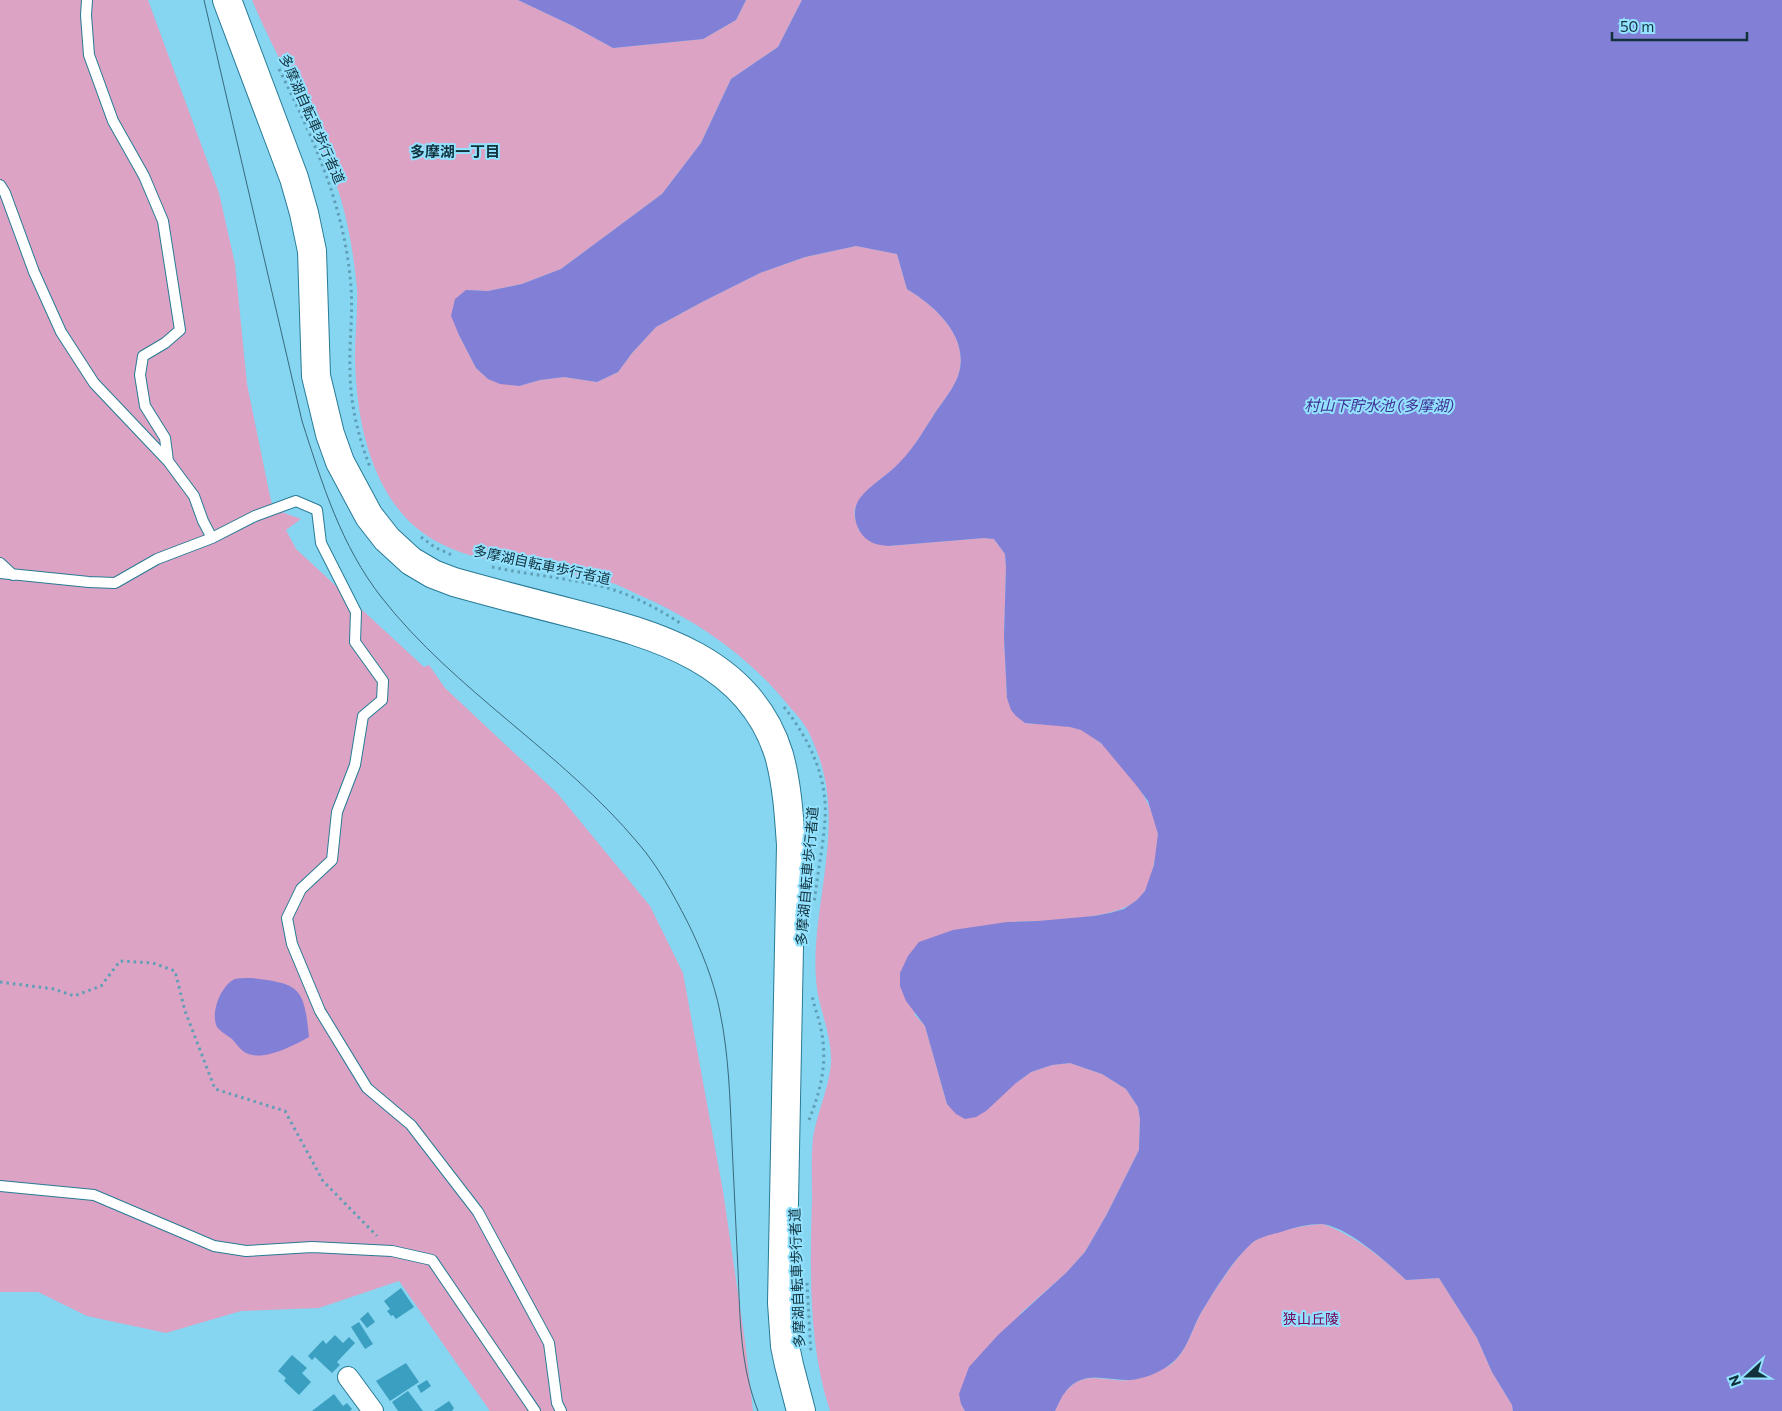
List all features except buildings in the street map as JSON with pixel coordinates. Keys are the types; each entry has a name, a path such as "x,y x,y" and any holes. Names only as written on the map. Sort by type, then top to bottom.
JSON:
{"street":[{"path":"227,0 294,178 304,213 312,250 316,376 330,434 340,462 377,528 411,561 433,574 454,582 629,628 681,648 703,660 723,673 749,700 760,716 778,754 787,795 791,845 782,1304 788,1365 801,1411"},
{"path":"348,1377 372,1411"}],"lane":[{"path":"87,0 86,15 89,55 112,121 144,176 163,220 180,330 165,343 143,356 140,374 145,406 165,438 168,462"},
{"path":"0,185 5,192 34,272 61,332 94,383 168,462 194,496 203,522 212,538"},
{"path":"0,573 115,583 157,559 212,538 255,516 296,501 316,510 321,543 356,612 355,642 383,681 382,700 363,716 355,765 338,812 332,860 301,888 287,918 292,944 320,1011 367,1088 411,1125 478,1212 549,1343 557,1403 561,1411"},
{"path":"0,563 13,575"},
{"path":"0,1186 94,1195 214,1246 246,1251 312,1247 392,1251 432,1260 534,1411"}],"path":[{"name":"多摩湖自転車歩行者道","path":"278,68 299,110 330,181 341,221 351,288 350,373 353,406 359,434 372,471"},
{"name":"多摩湖自転車歩行者道","path":"418,536 436,548 455,557"},
{"name":"多摩湖自転車歩行者道","path":"485,566 593,584 625,594 661,610 684,625"},
{"name":"多摩湖自転車歩行者道","path":"783,705 810,746 817,764 824,797 825,818 813,912"},
{"path":"0,982 54,989 74,996 101,986 120,961 153,963 175,971 185,1011 215,1089 285,1111 323,1181 392,1251"},
{"path":"807,1124 822,1083 824,1063 821,1029 812,992"},
{"name":"多摩湖自転車歩行者道","path":"806,1278 812,1363"}],"green space":[{"path":"0,0 148,0 219,193 235,264 247,384 271,501 276,510 301,519 286,530 296,549 424,667 429,665 445,688 557,793 650,906 683,973 723,1191 745,1341 753,1411 490,1411 399,1281 319,1308 241,1311 166,1333 87,1316 38,1292 0,1292"},
{"path":"252,0 518,0 573,26 613,48 703,39 736,20 746,0 802,0 778,47 731,79 701,143 662,194 561,269 522,284 488,291 466,290 459,335 476,368 488,379 519,386 540,380 564,377 597,382 618,372 632,353 656,327 702,302 760,273 805,257 856,246 897,254 907,289 938,313 954,335 961,359 955,383 919,439 905,457 862,496 854,514 859,531 888,546 984,538 994,539 1005,554 1004,637 1007,698 1025,723 1076,728 1093,737 1105,747 1118,760 1140,790 1149,806 1158,834 1150,880 1144,892 1136,901 1125,908 1093,916 1074,919 1007,922 914,1014 925,1026 947,1104 1016,1083 1031,1072 1052,1065 1070,1063 1102,1074 1126,1089 1138,1107 1140,1119 1139,1150 1107,1214 1085,1252 1066,1273 1021,1313 961,1404 965,1411 830,1411 823,1385 814,1333 811,1251 813,1138 828,1082 831,1063 829,1037 818,995 815,964 829,821 824,773 808,732 803,723 774,689 742,658 686,619 615,584 583,576 480,558 460,552 441,544 423,533 406,518 393,501 373,463 361,421 355,357 357,289 351,242 340,196 310,121"},
{"name":"狭山丘陵","path":"1323,1224 1347,1235 1368,1248 1406,1280 1439,1278 1477,1338 1492,1372 1512,1405 1513,1411 1055,1411 1064,1393 1081,1380 1097,1378 1131,1380 1151,1374 1170,1365 1185,1348 1201,1313 1247,1247 1259,1238 1277,1232"}],"water":[{"path":"518,0 746,0 736,20 703,39 613,48 573,26"},
{"name":"村山下貯水池 (多摩湖)","path":"802,0 1782,0 1782,1411 1513,1411 1512,1405 1492,1372 1477,1338 1439,1278 1406,1280 1378,1255 1354,1238 1343,1231 1321,1224 1293,1228 1263,1237 1252,1243 1231,1266 1219,1284 1198,1318 1181,1354 1161,1371 1130,1380 1088,1378 1080,1380 1066,1391 1055,1411 965,1411 959,1394 969,1367 998,1335 1066,1273 1085,1252 1107,1214 1139,1150 1140,1119 1138,1107 1126,1089 1102,1074 1070,1063 1052,1065 1031,1072 1016,1083 986,1111 976,1117 965,1119 956,1114 947,1104 925,1026 906,1001 900,986 900,973 908,956 919,942 953,930 1007,922 1094,916 1124,909 1137,900 1145,891 1154,865 1158,834 1148,801 1101,743 1081,730 1070,727 1025,723 1011,710 1007,698 1004,637 1005,554 994,539 984,538 888,546 875,544 867,540 856,524 855,510 860,498 910,451 955,383 961,359 954,335 938,313 907,289 897,254 856,246 805,257 760,273 702,302 656,327 632,353 618,372 597,382 564,377 540,380 519,386 500,384 488,379 476,368 451,316 455,299 466,290 488,291 522,284 561,269 662,194 701,143 731,79 778,47"},
{"path":"251,978 280,983 290,986 296,991 305,1008 309,1037 276,1052 258,1056 243,1051 217,1027 215,1021 216,1007 225,987 235,979"}],"tram line":[{"path":"204,0 302,421 325,491 355,557 382,598 442,663 576,779 638,843 671,891 702,954 711,977 723,1028 730,1094 742,1341 748,1377 758,1411"}],"district":[{"name":"多摩湖一丁目","path":"455,152"}]}
